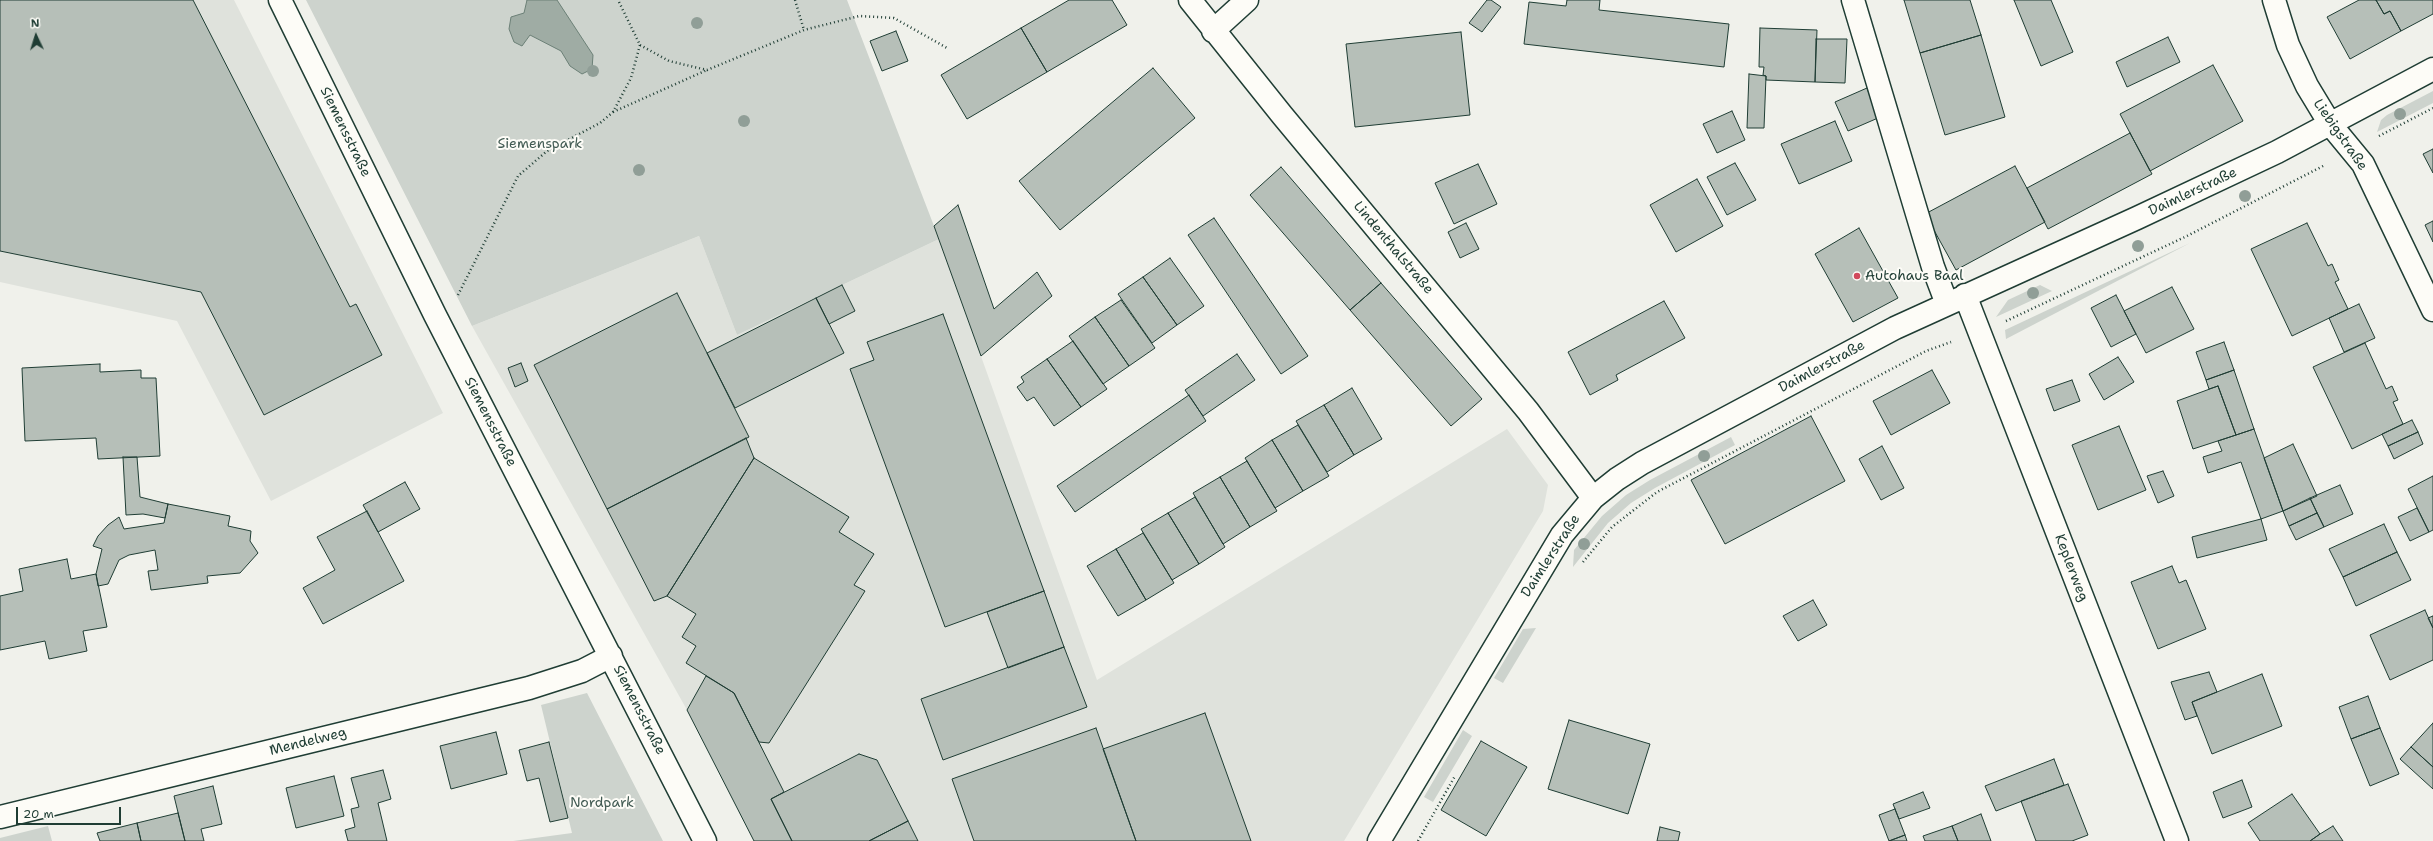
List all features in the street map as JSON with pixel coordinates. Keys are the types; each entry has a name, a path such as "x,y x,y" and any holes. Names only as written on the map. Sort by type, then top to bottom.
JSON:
{"street":[{"name":"Siemensstraße","path":"280,0 435,315 612,656 705,841"},
{"name":"Lindenthalstraße","path":"1190,0 1213,31 1528,411 1593,498"},
{"path":"1213,31 1247,0"},
{"path":"1853,0 1928,252 1956,299"},
{"name":"Liebigstraße","path":"2274,0 2288,45 2307,86 2330,124 2353,150 2362,164 2433,310"},
{"name":"Daimlerstraße","path":"1379,841 1551,553 1577,515 1593,498 1642,463 1895,328 2137,218 2330,124 2433,69"},
{"name":"Keplerweg","path":"1956,299 1980,333 2178,841"},
{"name":"Mendelweg","path":"0,817 529,688 582,671 612,656"}],"path":[{"path":"618,0 640,45 669,62 708,70"},
{"path":"794,0 804,30"},
{"path":"435,315 457,298 518,176 547,151 600,123 613,112 804,30 860,16 894,18 947,48"},
{"path":"613,112 631,78 640,45"},
{"path":"1580,565 1612,527 1657,492 1926,351 1980,333 2187,236 2433,108"},
{"path":"1418,841 1457,773"}],"shaded area":[{"path":"0,0 234,0 443,413 271,501 177,321 0,282"},
{"path":"527,0 557,0 593,55 592,69 582,74 570,66 561,51 530,35 522,46 514,42 509,29 511,17 524,13"},
{"path":"699,236 737,335 939,239 1097,680 1507,429 1548,485 1543,511 1344,841 754,841 687,710 472,326"}],"green space":[{"name":"Siemenspark","path":"306,0 847,0 939,239 737,335 699,236 472,326"},
{"path":"2433,91 2433,103 2377,132 2381,120 2387,115"},
{"path":"2190,243 2006,339 2005,330"},
{"path":"2040,285 2052,291 1996,317 2008,300"},
{"path":"1731,437 1735,445 1655,488 1631,503 1608,523 1573,567 1574,550 1602,516 1626,495 1650,480"},
{"path":"1536,628 1503,683 1494,678 1523,629"},
{"name":"Nordpark","path":"587,693 663,841 513,841 572,833 541,705"},
{"path":"1463,730 1472,736 1433,802 1424,797"},
{"path":"48,826 52,841 0,841 0,838"}],"building":[{"path":"0,0 193,0 350,307 356,304 382,355 264,415 201,292 0,251"},
{"path":"1069,0 1112,0 1127,25 1047,72 1021,28"},
{"path":"1487,0 1491,0 1501,7 1482,32 1469,23"},
{"path":"1567,0 1600,0 1599,10 1729,24 1724,67 1524,44 1529,2 1566,6"},
{"path":"1904,0 1970,0 1981,35 1920,53"},
{"path":"2014,0 2051,0 2073,52 2041,66"},
{"path":"2359,0 2376,0 2384,14 2390,11 2401,31 2350,59 2327,17"},
{"path":"2376,0 2433,0 2433,14 2401,31 2390,11 2384,14"},
{"path":"1021,28 1047,72 967,119 941,75"},
{"path":"1760,28 1817,30 1815,82 1766,80 1766,76 1763,75 1764,67 1759,67"},
{"path":"896,31 908,61 882,71 870,41"},
{"path":"1461,32 1470,115 1355,127 1346,44"},
{"path":"1981,35 2005,117 1945,135 1920,53"},
{"path":"2168,37 2180,62 2127,87 2116,62"},
{"path":"1816,39 1847,39 1845,83 1815,82"},
{"path":"2213,65 2243,121 2150,171 2120,114"},
{"path":"1153,68 1195,118 1060,230 1019,181"},
{"path":"1749,74 1766,76 1764,128 1747,128"},
{"path":"1867,88 1878,118 1848,131 1835,102"},
{"path":"1732,111 1745,140 1717,153 1703,124"},
{"path":"1835,121 1852,161 1799,184 1781,144"},
{"path":"2130,133 2152,174 2048,229 2027,188"},
{"path":"2433,149 2433,173 2423,154"},
{"path":"1735,163 1756,200 1727,215 1707,177"},
{"path":"1478,164 1497,204 1454,224 1435,183"},
{"path":"2015,166 2045,222 1956,270 1925,214"},
{"path":"1281,167 1381,283 1350,310 1250,195"},
{"path":"1697,179 1723,226 1676,252 1650,205"},
{"path":"958,205 994,309 1037,272 1052,296 981,356 934,226"},
{"path":"1214,218 1308,356 1281,374 1188,235"},
{"path":"2433,221 2433,242 2425,225"},
{"path":"1466,223 1479,249 1460,258 1448,232"},
{"path":"2307,223 2328,266 2332,264 2339,280 2335,282 2348,309 2292,336 2251,249"},
{"name":"Autohaus Baal","path":"1859,228 1898,298 1853,322 1815,254"},
{"path":"1170,258 1204,306 1177,325 1143,277"},
{"path":"1143,277 1177,325 1152,343 1118,294"},
{"path":"1381,283 1482,399 1451,426 1350,310"},
{"path":"842,285 855,311 829,324 816,298"},
{"path":"2172,287 2194,329 2146,353 2124,311"},
{"path":"677,293 749,437 607,509 534,365"},
{"path":"2116,295 2136,334 2111,347 2091,308"},
{"path":"816,298 844,353 735,408 707,353"},
{"path":"1121,300 1155,348 1129,366 1095,317"},
{"path":"1664,301 1685,338 1616,375 1618,380 1590,395 1568,352"},
{"path":"2359,304 2375,338 2344,352 2329,318"},
{"path":"943,314 1044,591 945,627 850,369 874,360 867,342"},
{"path":"1095,317 1129,366 1103,384 1069,336"},
{"path":"1073,341 1107,389 1081,407 1047,359"},
{"path":"2224,342 2234,370 2206,380 2196,352"},
{"path":"2365,343 2386,389 2392,386 2398,400 2393,402 2403,424 2352,449 2313,367"},
{"path":"1237,354 1255,380 1203,416 1185,390"},
{"path":"2118,357 2134,382 2104,400 2089,374"},
{"path":"1047,359 1081,407 1054,426 1034,397 1027,401 1017,387 1024,382 1021,377"},
{"path":"521,363 528,381 515,387 508,368"},
{"path":"100,364 100,372 141,370 141,378 156,378 160,456 98,459 96,438 25,441 22,368"},
{"path":"1932,370 1950,403 1891,435 1873,401"},
{"path":"2234,370 2254,429 2236,435 2218,386 2209,389 2206,380"},
{"path":"2072,380 2080,401 2054,411 2046,389"},
{"path":"2218,386 2236,435 2193,449 2177,401"},
{"path":"1352,388 1382,439 1354,455 1324,405"},
{"path":"1189,395 1206,421 1075,512 1057,486"},
{"path":"1324,405 1354,455 1327,472 1296,421"},
{"path":"1811,416 1845,481 1725,544 1691,480"},
{"path":"2412,420 2418,432 2388,446 2382,434"},
{"path":"1298,425 1329,476 1303,491 1272,440"},
{"path":"2119,426 2146,490 2098,510 2072,445"},
{"path":"2254,429 2283,511 2261,519 2241,462 2208,473 2203,457 2222,451 2218,441"},
{"path":"2418,432 2423,444 2394,459 2388,446"},
{"path":"746,438 754,458 667,596 654,601 607,509"},
{"path":"1272,440 1303,491 1275,508 1245,458"},
{"path":"2293,444 2317,496 2283,511 2264,458"},
{"path":"1882,446 1904,488 1881,500 1859,459"},
{"path":"123,457 137,457 140,497 168,504 165,518 143,514 126,515"},
{"path":"754,458 849,517 839,532 874,554 854,585 865,591 769,743 759,742 734,693 686,663 696,646 682,637 696,614 667,596"},
{"path":"1247,461 1277,511 1250,527 1220,477"},
{"path":"2163,471 2174,496 2158,503 2147,476"},
{"path":"2433,476 2433,530 2429,532 2408,489"},
{"path":"1220,477 1250,527 1223,544 1193,493"},
{"path":"405,482 420,509 378,532 363,505"},
{"path":"2340,485 2353,514 2324,527 2310,498"},
{"path":"1195,497 1225,547 1199,564 1168,513"},
{"path":"2310,498 2317,513 2289,526 2283,511"},
{"path":"168,504 230,516 228,526 251,531 250,541 258,553 240,573 207,576 208,583 151,590 148,571 158,570 155,550 129,555 119,560 108,584 98,586 96,574 102,549 93,546 98,536 108,525 119,517 124,529 164,523"},
{"path":"2417,508 2429,532 2410,541 2398,517"},
{"path":"367,511 404,581 323,624 303,588 335,570 317,537"},
{"path":"1168,513 1199,564 1172,580 1141,529"},
{"path":"2317,513 2324,527 2296,540 2289,526"},
{"path":"2261,519 2267,540 2197,558 2192,537"},
{"path":"2384,524 2397,552 2343,577 2329,549"},
{"path":"1143,533 1174,583 1146,600 1116,549"},
{"path":"1116,549 1146,600 1118,616 1087,566"},
{"path":"2397,552 2411,580 2356,606 2343,577"},
{"path":"67,559 71,579 96,574 107,627 83,631 87,651 49,659 45,641 0,650 0,596 23,591 19,569"},
{"path":"2172,566 2179,583 2186,580 2206,629 2158,649 2131,582"},
{"path":"1044,591 1064,647 1008,668 987,612"},
{"path":"1813,600 1827,625 1798,641 1783,616"},
{"path":"2425,610 2433,628 2433,660 2390,680 2370,635"},
{"path":"2433,616 2433,628 2428,618"},
{"path":"1064,647 1087,707 943,760 921,699"},
{"path":"2209,672 2217,692 2192,702 2197,716 2185,720 2171,682"},
{"path":"2262,674 2282,726 2212,754 2192,702"},
{"path":"706,676 734,693 784,792 771,799 792,841 754,841 687,710"},
{"path":"2368,696 2380,728 2351,739 2339,707"},
{"path":"1205,713 1251,841 1136,841 1103,749"},
{"path":"1569,720 1650,744 1628,814 1548,789"},
{"path":"2433,723 2433,767 2411,747"},
{"path":"1096,728 1136,841 974,841 952,779"},
{"path":"2380,728 2399,774 2370,786 2351,739"},
{"path":"496,732 507,774 451,789 440,746"},
{"path":"1481,741 1527,767 1486,836 1441,810"},
{"path":"549,742 568,818 550,822 539,778 527,781 519,750"},
{"path":"2411,747 2433,767 2433,789 2400,759"},
{"path":"859,754 877,760 908,821 869,841 792,841 771,799"},
{"path":"2054,759 2064,785 1996,811 1985,786"},
{"path":"383,770 391,799 378,803 387,841 348,841 345,830 355,827 351,809 359,807 351,778"},
{"path":"334,776 344,816 296,828 286,788"},
{"path":"2242,780 2252,807 2223,818 2213,792"},
{"path":"2068,784 2088,835 2072,841 2036,841 2021,801"},
{"path":"213,786 222,824 201,829 204,841 185,841 174,796"},
{"path":"1923,792 1930,808 1899,819 1893,804"},
{"path":"2292,794 2320,834 2310,841 2260,841 2248,823"},
{"path":"1895,809 1905,835 1889,841 1879,815"},
{"path":"178,813 185,841 141,841 137,823"},
{"path":"1981,814 1991,841 1958,841 1952,826"},
{"path":"908,821 918,841 869,841"},
{"path":"137,823 141,841 100,841 97,833"},
{"path":"1952,826 1958,841 1925,841 1923,836"},
{"path":"2333,826 2343,841 2310,841 2320,834"},
{"path":"1660,827 1680,832 1678,841 1657,841"},
{"path":"1905,835 1907,841 1889,841"}],"place":[{"name":"Autohaus Baal","path":"1857,276"}]}
